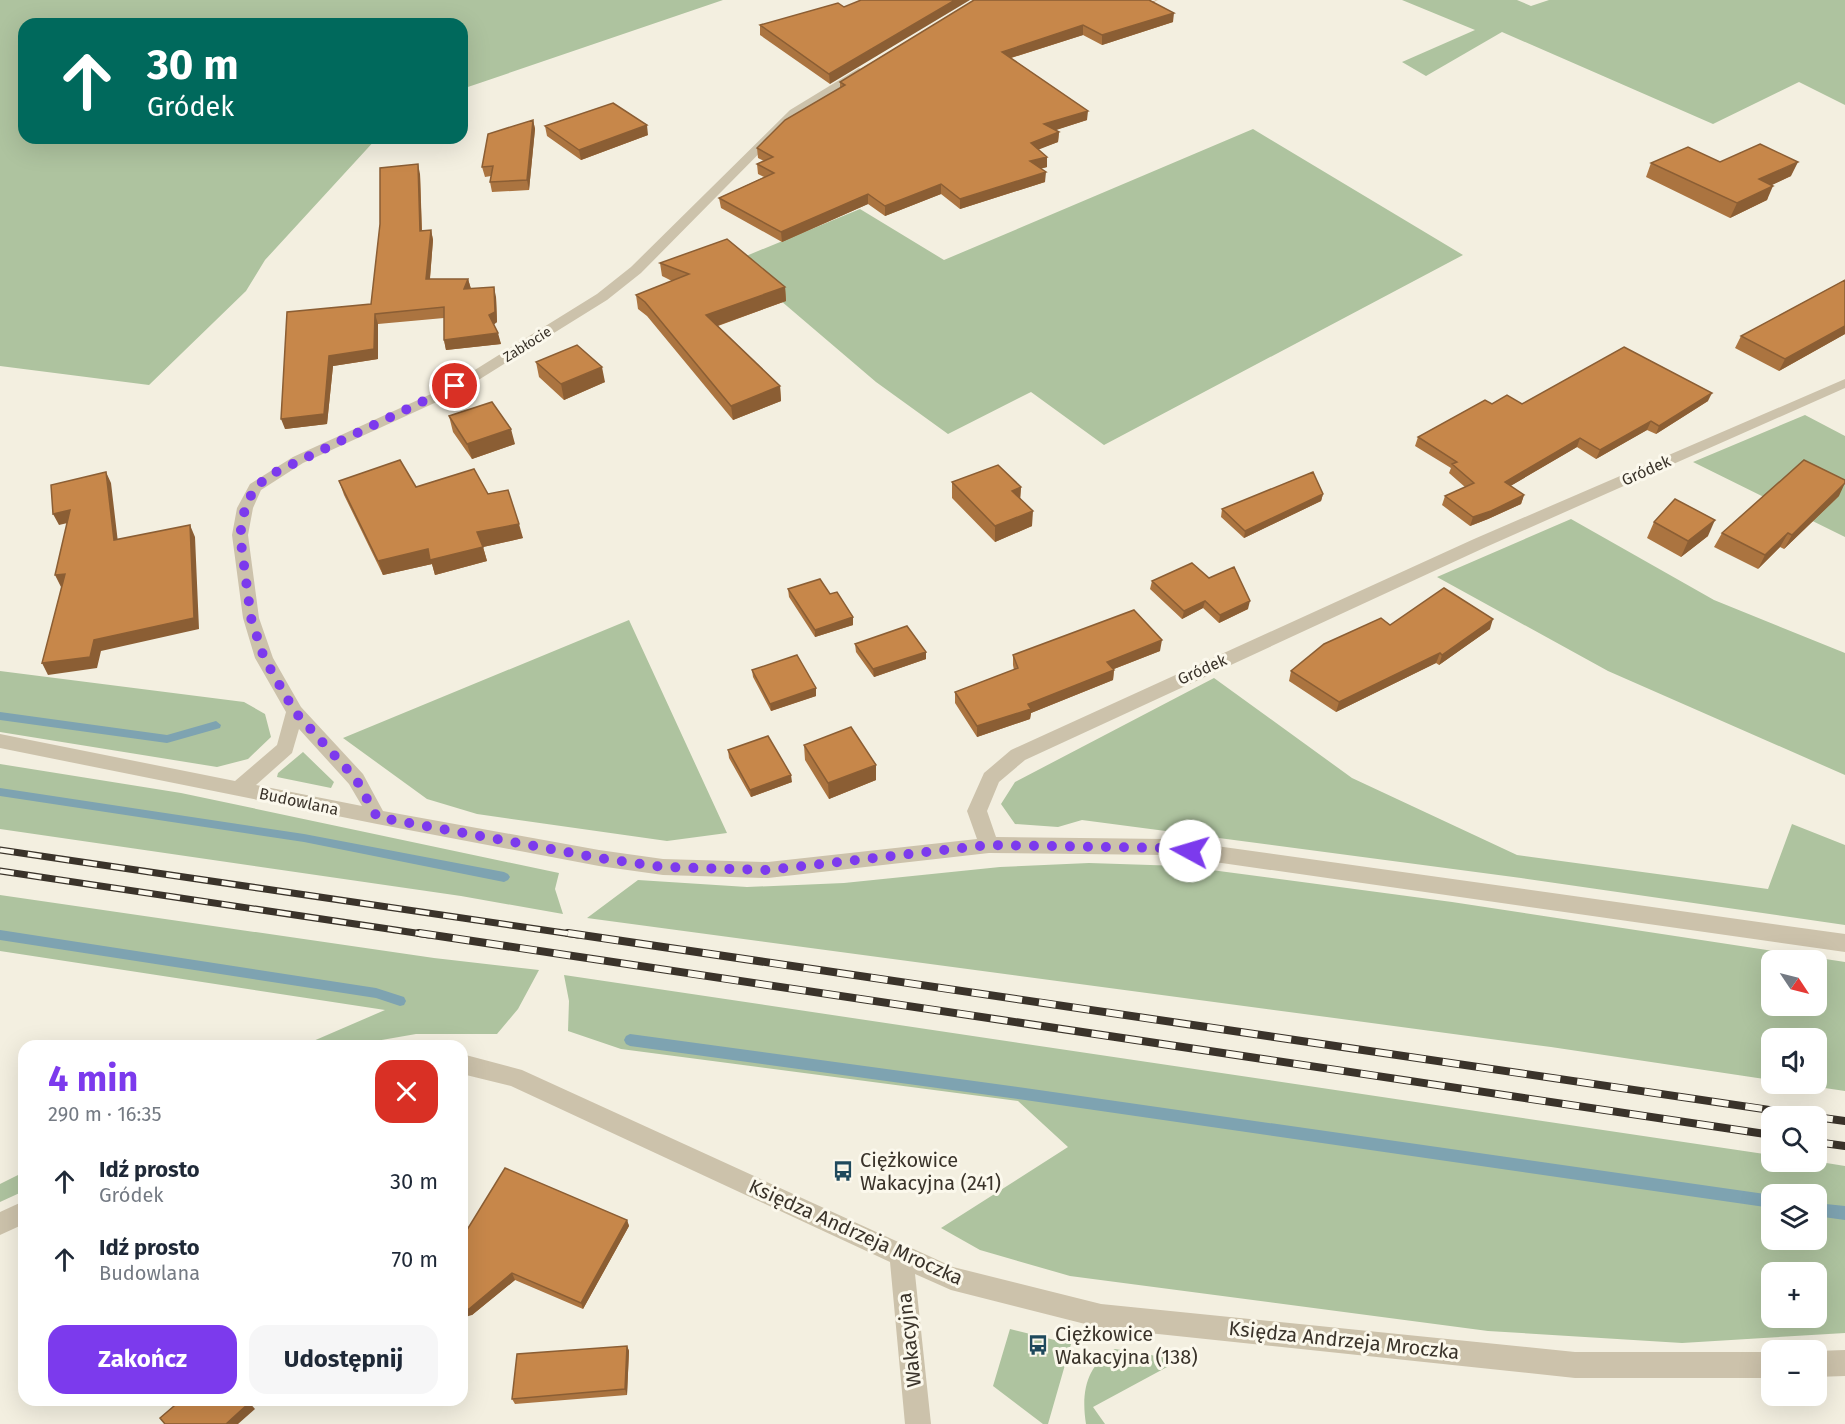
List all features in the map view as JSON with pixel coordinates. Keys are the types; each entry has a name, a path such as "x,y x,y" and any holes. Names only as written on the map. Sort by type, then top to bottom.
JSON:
{"street":[{"name":"Zabłocie","path":"377,817 356,779 295,712 264,658 251,618 240,535 245,508 255,487 298,460 436,397 475,376 602,297 636,270 794,112 871,64"},
{"name":"Gródek","path":"989,845 976,811 991,778 1018,755 1480,543 1845,383"},
{"path":"238,789 285,748 295,712"},
{"name":"Budowlana","path":"0,741 377,817 599,858 663,867 768,870 989,845"},
{"path":"989,845 1166,848 1845,943"},
{"name":"Księdza Andrzeja Mroczka","path":"468,1066 514,1077 951,1278 1101,1316 1575,1365 1761,1365"},
{"path":"0,1224 18,1215"},
{"name":"Wakacyjna","path":"901,1256 918,1424"},
{"path":"1827,1364 1845,1363"}],"green space":[{"path":"0,0 723,0 468,87 468,18 18,18 18,144 371,144 265,260 246,291 149,385 0,366"},
{"path":"1402,0 1517,0 1531,6 1549,0 1845,0 1845,105 1799,82 1713,124 1502,32 1426,76 1402,62 1475,30"},
{"path":"1253,129 1463,255 1104,445 1031,392 948,434 876,382 734,261 860,209 944,260"},
{"path":"1805,415 1845,436 1845,537 1693,462"},
{"path":"1571,519 1714,600 1845,653 1845,775 1608,671 1437,577"},
{"path":"629,620 727,833 667,841 477,814 427,799 343,738"},
{"path":"0,671 244,702 265,714 271,737 248,759 217,767 0,732"},
{"path":"1214,678 1352,778 1517,855 1768,889 1792,824 1845,845 1845,925 1521,878 1082,820 1058,827 1015,824 1001,804 1015,782"},
{"path":"303,752 334,782 331,788 277,777 278,773"},
{"path":"0,764 181,793 559,873 555,889 563,914 461,896 0,829"},
{"path":"1089,863 1181,866 1452,902 1766,950 1761,950 1761,1016 1827,1016 1827,959 1845,962 1845,1091 1827,1088 1827,1028 1761,1028 1761,1078 1551,1047 587,918 638,880 747,887 844,883 1000,867"},
{"path":"0,895 434,958 539,970 518,1009 497,1034 416,1034 382,1040 316,1040 385,1010 0,951"},
{"path":"564,975 1761,1154 1761,1172 1827,1172 1827,1163 1845,1166 1845,1333 1682,1343 1488,1331 1070,1276 980,1250 941,1228 1068,1147 1018,1101 621,1049 568,1031 569,1001"},
{"path":"18,1175 18,1194 0,1202 0,1184"},
{"path":"1010,1329 1071,1344 1048,1424 1043,1424 993,1386"},
{"path":"1115,1349 1180,1360 1093,1407 1105,1424 1086,1424 1084,1401 1088,1381 1098,1363"}],"building":[{"path":"861,0 955,0 829,74 760,25 838,3 844,7"},
{"path":"974,0 1149,0 1174,13 1102,35 1083,25 1002,52 1088,111 1044,124 1059,132 1031,143 1047,157 1030,161 1046,172 960,199 941,184 885,206 868,194 781,232 719,198 774,173 757,164 773,157 757,148 785,120 845,85 840,82"},
{"path":"613,103 647,125 579,150 545,126"},
{"path":"533,120 527,180 490,182 493,166 482,167 488,134"},
{"path":"1760,144 1798,162 1759,179 1773,186 1737,203 1651,163 1688,147 1720,162"},
{"path":"418,164 420,231 431,230 426,279 468,279 464,289 494,287 495,312 489,315 498,333 444,340 444,307 375,314 374,349 329,356 324,414 281,419 287,312 371,304 380,224 380,168"},
{"path":"727,239 785,287 706,315 780,386 731,406 645,302 636,295 689,274 660,263"},
{"path":"1845,280 1845,326 1785,359 1741,336"},
{"path":"577,345 602,367 561,384 536,362"},
{"path":"1624,347 1712,393 1659,426 1651,421 1600,450 1580,438 1505,482 1524,495 1491,511 1473,517 1445,496 1474,483 1452,464 1457,462 1418,437 1485,400 1492,404 1507,395 1522,404"},
{"path":"492,402 511,429 467,444 449,416"},
{"path":"400,460 416,487 474,469 488,494 508,490 519,524 477,532 483,547 430,560 428,549 378,561 339,481"},
{"path":"1804,460 1845,480 1845,483 1792,535 1788,533 1765,555 1722,533"},
{"path":"998,465 1021,487 1012,491 1033,511 995,526 952,482"},
{"path":"106,472 114,540 190,525 194,618 94,640 90,657 42,663 65,574 55,575 70,510 53,514 51,485"},
{"path":"1313,472 1323,494 1245,531 1222,509"},
{"path":"1675,499 1715,520 1688,541 1654,522"},
{"path":"1192,563 1209,578 1234,567 1250,601 1220,615 1205,601 1184,611 1152,581"},
{"path":"820,579 830,594 837,592 853,617 815,630 788,589"},
{"path":"1444,588 1493,619 1442,655 1440,653 1339,702 1291,671 1324,644 1381,618 1390,625"},
{"path":"1134,610 1162,640 1107,662 1114,670 1028,704 1031,709 977,726 955,692 1018,668 1013,655"},
{"path":"907,626 926,652 873,669 855,644"},
{"path":"797,655 816,688 770,704 752,670"},
{"path":"851,727 876,765 828,783 804,745"},
{"path":"768,736 791,775 750,790 728,750"},
{"path":"505,1168 627,1220 581,1303 512,1273 468,1309 468,1228"},
{"path":"627,1346 625,1389 512,1399 517,1354"},
{"path":"174,1406 246,1406 226,1424 165,1424 160,1418"}],"waterway":[{"path":"0,716 167,739 216,725"},
{"path":"0,792 304,838 504,877"},
{"path":"0,935 376,993 400,1001"},
{"path":"630,1040 1025,1094 1761,1200"},
{"path":"1827,1211 1845,1213"}],"railway":[{"path":"0,850 578,935"},
{"path":"0,871 429,935"},
{"path":"419,933 1761,1133"},
{"path":"568,933 1761,1109"},
{"path":"1827,1119 1845,1121"},
{"path":"1827,1144 1845,1146"}],"place":[{"name":"Ciężkowice Wakacyjna (241)","path":"843,1171"},
{"name":"Ciężkowice Wakacyjna (138)","path":"1038,1345"}],"route":[{"path":"455,386 274,473 255,487 245,508 240,535 251,618 264,658 295,712 356,779 377,817 599,858 663,867 768,870 867,861 989,845 1047,844 1166,848 1190,851"}]}
